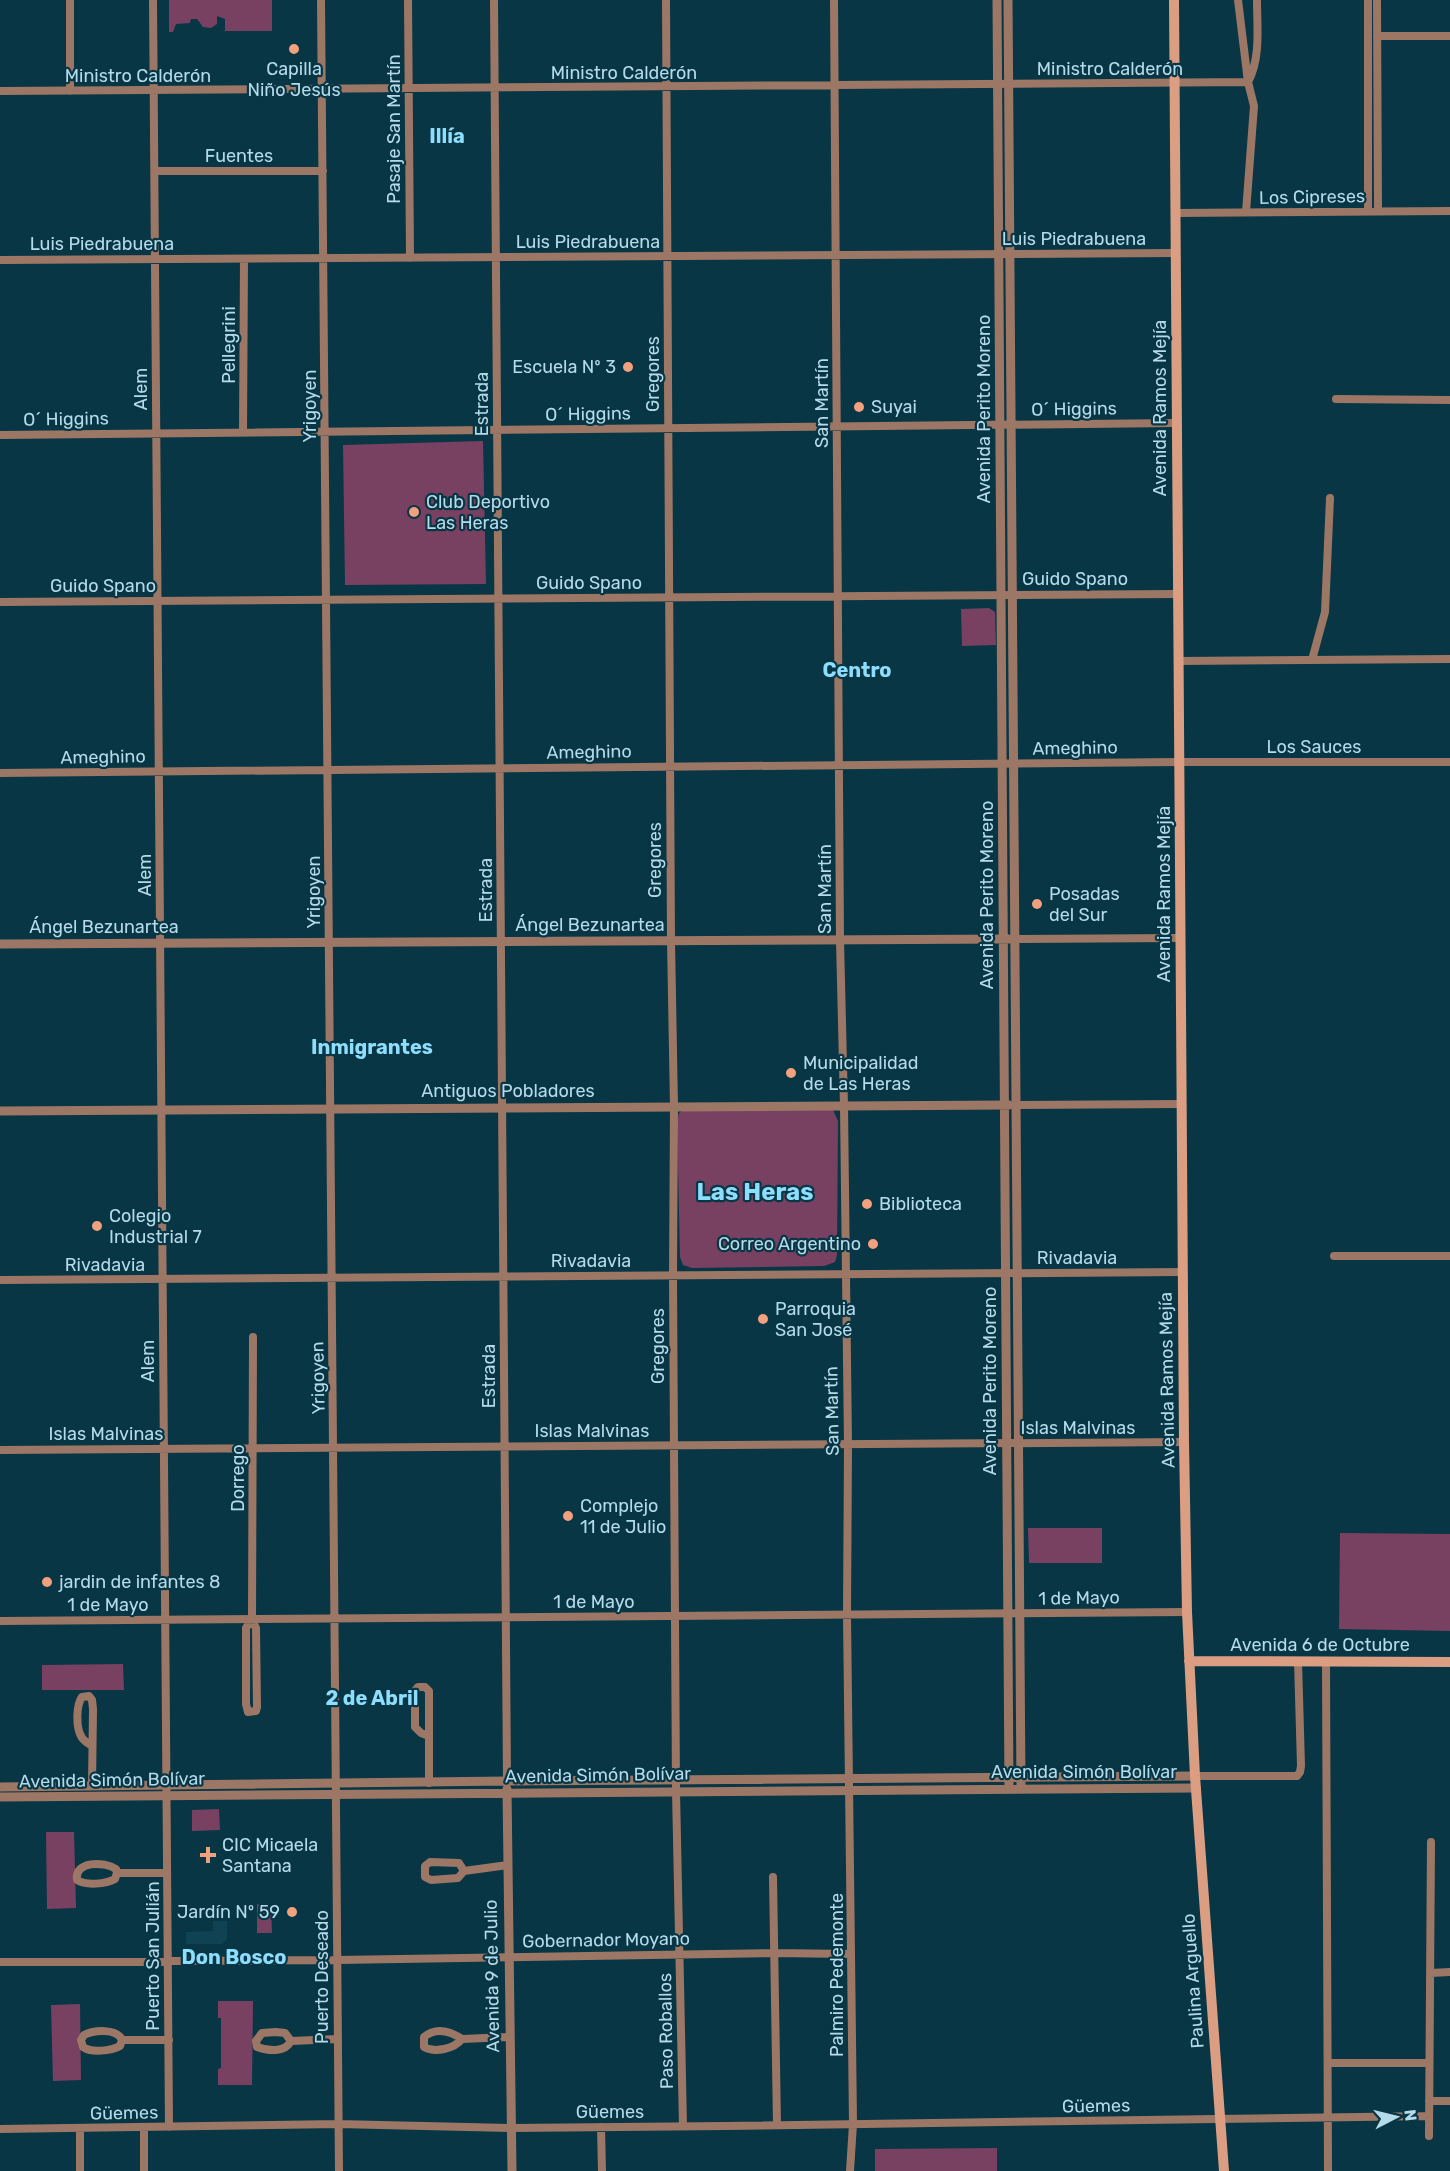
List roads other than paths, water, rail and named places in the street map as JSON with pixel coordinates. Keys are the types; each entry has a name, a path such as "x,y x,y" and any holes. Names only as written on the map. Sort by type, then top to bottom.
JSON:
{"main road":[{"name":"Avenida Ramos Mejía","path":"1174,0 1184,1442 1187,1612 1196,1788"},
{"name":"Avenida 6 de Octubre","path":"1189,1661 1450,1662"},
{"name":"Paulina Arguello","path":"1196,1788 1224,2171"}],"street":[{"path":"70,0 70,91"},
{"name":"Alem","path":"153,0 166,1785"},
{"name":"Yrigoyen","path":"321,0 336,1784"},
{"name":"Pasaje San Martín","path":"408,0 410,258"},
{"name":"Estrada","path":"494,0 507,1781"},
{"name":"Gregores","path":"666,0 671,941 674,1107 676,1791"},
{"name":"San Martín","path":"834,0 840,940 844,1106 850,1778"},
{"name":"Avenida Perito Moreno","path":"997,0 1009,1789"},
{"name":"Avenida Perito Moreno","path":"1008,0 1021,1789"},
{"path":"1238,0 1248,82 1254,106 1246,212"},
{"path":"1248,82 1254,72 1256,57 1257,0"},
{"path":"1368,0 1368,211"},
{"path":"1377,0 1378,211"},
{"path":"1368,16 1377,16"},
{"path":"1377,36 1450,36"},
{"path":"1369,71 1377,62"},
{"name":"Ministro Calderón","path":"0,92 1248,82"},
{"name":"Fuentes","path":"155,171 323,171"},
{"name":"Los Cipreses","path":"1175,213 1450,211"},
{"name":"Luis Piedrabuena","path":"0,260 1175,254"},
{"name":"Pellegrini","path":"243,432 244,259"},
{"path":"1336,399 1450,400"},
{"name":"O´ Higgins","path":"0,435 1176,423"},
{"path":"1312,660 1325,612 1330,498"},
{"name":"Guido Spano","path":"0,602 1178,594"},
{"path":"1178,661 1450,659"},
{"name":"Ameghino","path":"0,772 1179,762"},
{"name":"Los Sauces","path":"1179,762 1450,762"},
{"name":"Ángel Bezunartea","path":"0,944 1180,938"},
{"path":"1016,1105 1182,1104"},
{"name":"Antiguos Pobladores","path":"0,1111 1016,1105"},
{"path":"1334,1256 1450,1256"},
{"name":"Rivadavia","path":"0,1280 1183,1272"},
{"name":"Dorrego","path":"252,1619 246,1628 246,1704 248,1712 255,1711 257,1707 256,1628 252,1619 253,1337"},
{"name":"Islas Malvinas","path":"0,1450 1184,1442"},
{"name":"1 de Mayo","path":"0,1621 1187,1612"},
{"path":"1195,1776 1297,1776 1301,1766 1298,1661"},
{"path":"1326,1662 1328,2171"},
{"path":"429,1736 421,1733 415,1727 415,1691 418,1687 425,1687 429,1691 429,1736 429,1783"},
{"path":"92,1746 79,1734 79,1701 82,1697 89,1696 92,1700 92,1746 92,1786"},
{"name":"Avenida Simón Bolívar","path":"0,1787 1195,1776"},
{"name":"Palmiro Pedemonte","path":"850,1778 853,2124 850,2171"},
{"name":"Avenida 9 de Julio","path":"507,1781 512,2171"},
{"name":"Puerto Deseado","path":"336,1784 339,2171"},
{"name":"Puerto San Julián","path":"166,1785 169,2127"},
{"name":"Avenida Simón Bolívar","path":"0,1797 1196,1788"},
{"name":"Paso Roballos","path":"676,1791 683,2126"},
{"path":"1429,2136 1431,1842"},
{"path":"464,1871 459,1863 444,1861 429,1862 424,1872 431,1880 458,1878 464,1871 508,1865"},
{"path":"105,1865 116,1869 117,1873 115,1879 109,1882 82,1883 77,1880 76,1873 78,1868 83,1866 105,1865"},
{"path":"117,1873 167,1873"},
{"path":"773,1877 777,2125"},
{"name":"Gobernador Moyano","path":"0,1962 852,1954"},
{"path":"1431,1973 1450,1972"},
{"path":"462,2039 450,2048 428,2049 423,2043 424,2037 430,2032 452,2031 462,2039 509,2037"},
{"path":"110,2032 121,2036 122,2040 120,2046 114,2049 87,2050 82,2047 81,2040 88,2033 110,2032"},
{"path":"291,2041 338,2039"},
{"path":"122,2040 168,2040"},
{"path":"1328,2063 1429,2063"},
{"path":"1429,2101 1450,2101"},
{"name":"Güemes","path":"0,2129 338,2124 511,2128 1429,2116"},
{"path":"601,2127 602,2171"},
{"path":"80,2128 80,2171"},
{"path":"144,2128 144,2171"}],"place":[{"name":"Capilla Niño Jesús","path":"294,49"},
{"name":"Escuela Nº 3","path":"628,367"},
{"name":"Suyai","path":"859,407"},
{"name":"Club Deportivo Las Heras","path":"414,512"},
{"name":"Posadas del Sur","path":"1037,904"},
{"name":"Municipalidad de Las Heras","path":"791,1073"},
{"name":"Biblioteca","path":"867,1204"},
{"name":"Colegio Industrial 7","path":"97,1226"},
{"name":"Correo Argentino","path":"873,1244"},
{"name":"Parroquia San José","path":"763,1319"},
{"name":"Complejo 11 de Julio","path":"568,1516"},
{"name":"jardin de infantes 8","path":"47,1582"},
{"name":"CIC Micaela Santana","path":"208,1855"},
{"name":"Jardín Nº 59","path":"292,1912"}],"district":[{"name":"Illía","path":"447,136"},
{"name":"Centro","path":"857,670"},
{"name":"Inmigrantes","path":"372,1047"},
{"name":"Las Heras","path":"755,1192"},
{"name":"2 de Abril","path":"372,1698"},
{"name":"Don Bosco","path":"234,1957"}]}
